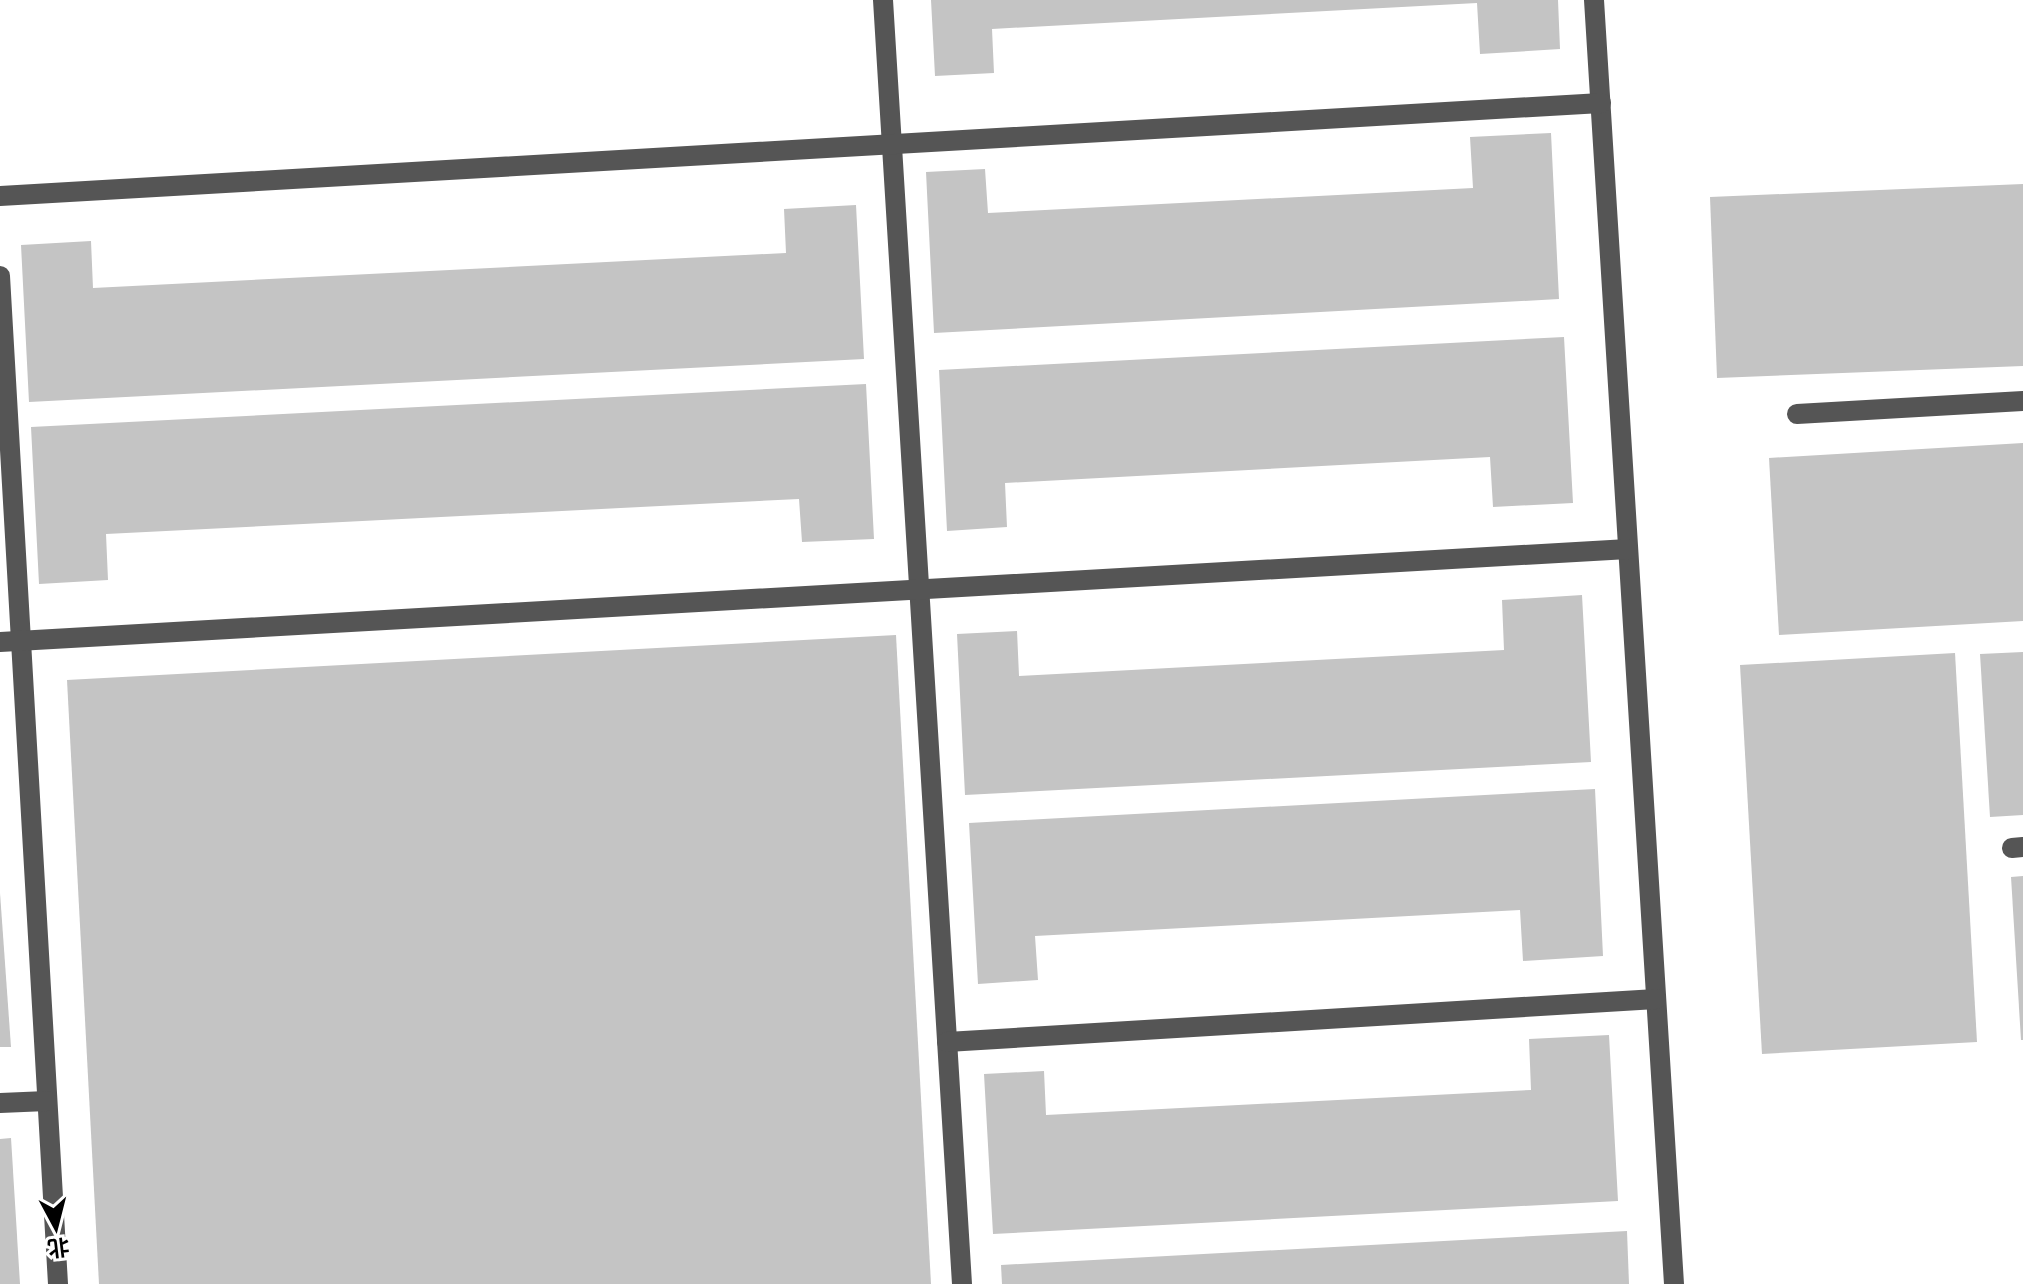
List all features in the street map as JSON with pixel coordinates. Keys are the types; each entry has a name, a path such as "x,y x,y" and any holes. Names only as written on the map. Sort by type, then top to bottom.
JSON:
{"lane":[{"path":"883,0 962,1284"},
{"path":"1594,0 1674,1284"},
{"path":"0,196 1601,103"},
{"path":"0,276 58,1284"},
{"path":"1797,414 2023,401"},
{"path":"0,642 1628,549"},
{"path":"947,1042 1656,999"},
{"path":"0,1103 47,1101"}],"building":[{"path":"931,0 1558,0 1560,49 1480,54 1477,3 992,29 994,73 935,76"},
{"path":"1551,133 1559,299 934,333 926,172 985,169 988,213 1473,188 1470,137"},
{"path":"2023,184 2023,366 1717,378 1710,197"},
{"path":"856,205 864,359 29,402 21,245 91,241 93,288 786,253 784,209"},
{"path":"1564,337 1573,503 1493,507 1490,457 1005,483 1007,527 947,531 939,370"},
{"path":"866,384 874,539 802,542 799,499 106,534 108,580 39,584 31,427"},
{"path":"2023,443 2023,621 1779,635 1769,458"},
{"path":"1582,595 1591,762 965,795 957,634 1017,631 1019,676 1504,650 1502,600"},
{"path":"896,635 931,1284 99,1284 67,680"},
{"path":"2023,652 2023,815 1990,817 1980,654"},
{"path":"1955,653 1977,1042 1762,1054 1740,665"},
{"path":"1595,789 1603,956 1523,961 1520,910 1035,936 1038,980 978,984 969,823"},
{"path":"2023,876 2023,1040 2021,1040 2011,877"},
{"path":"0,893 11,1047 0,1047"},
{"path":"1609,1035 1618,1201 993,1234 984,1074 1044,1071 1046,1115 1531,1090 1529,1039"},
{"path":"11,1138 20,1284 0,1284 0,1139"},
{"path":"1627,1231 1629,1284 1002,1284 1001,1265"}]}
